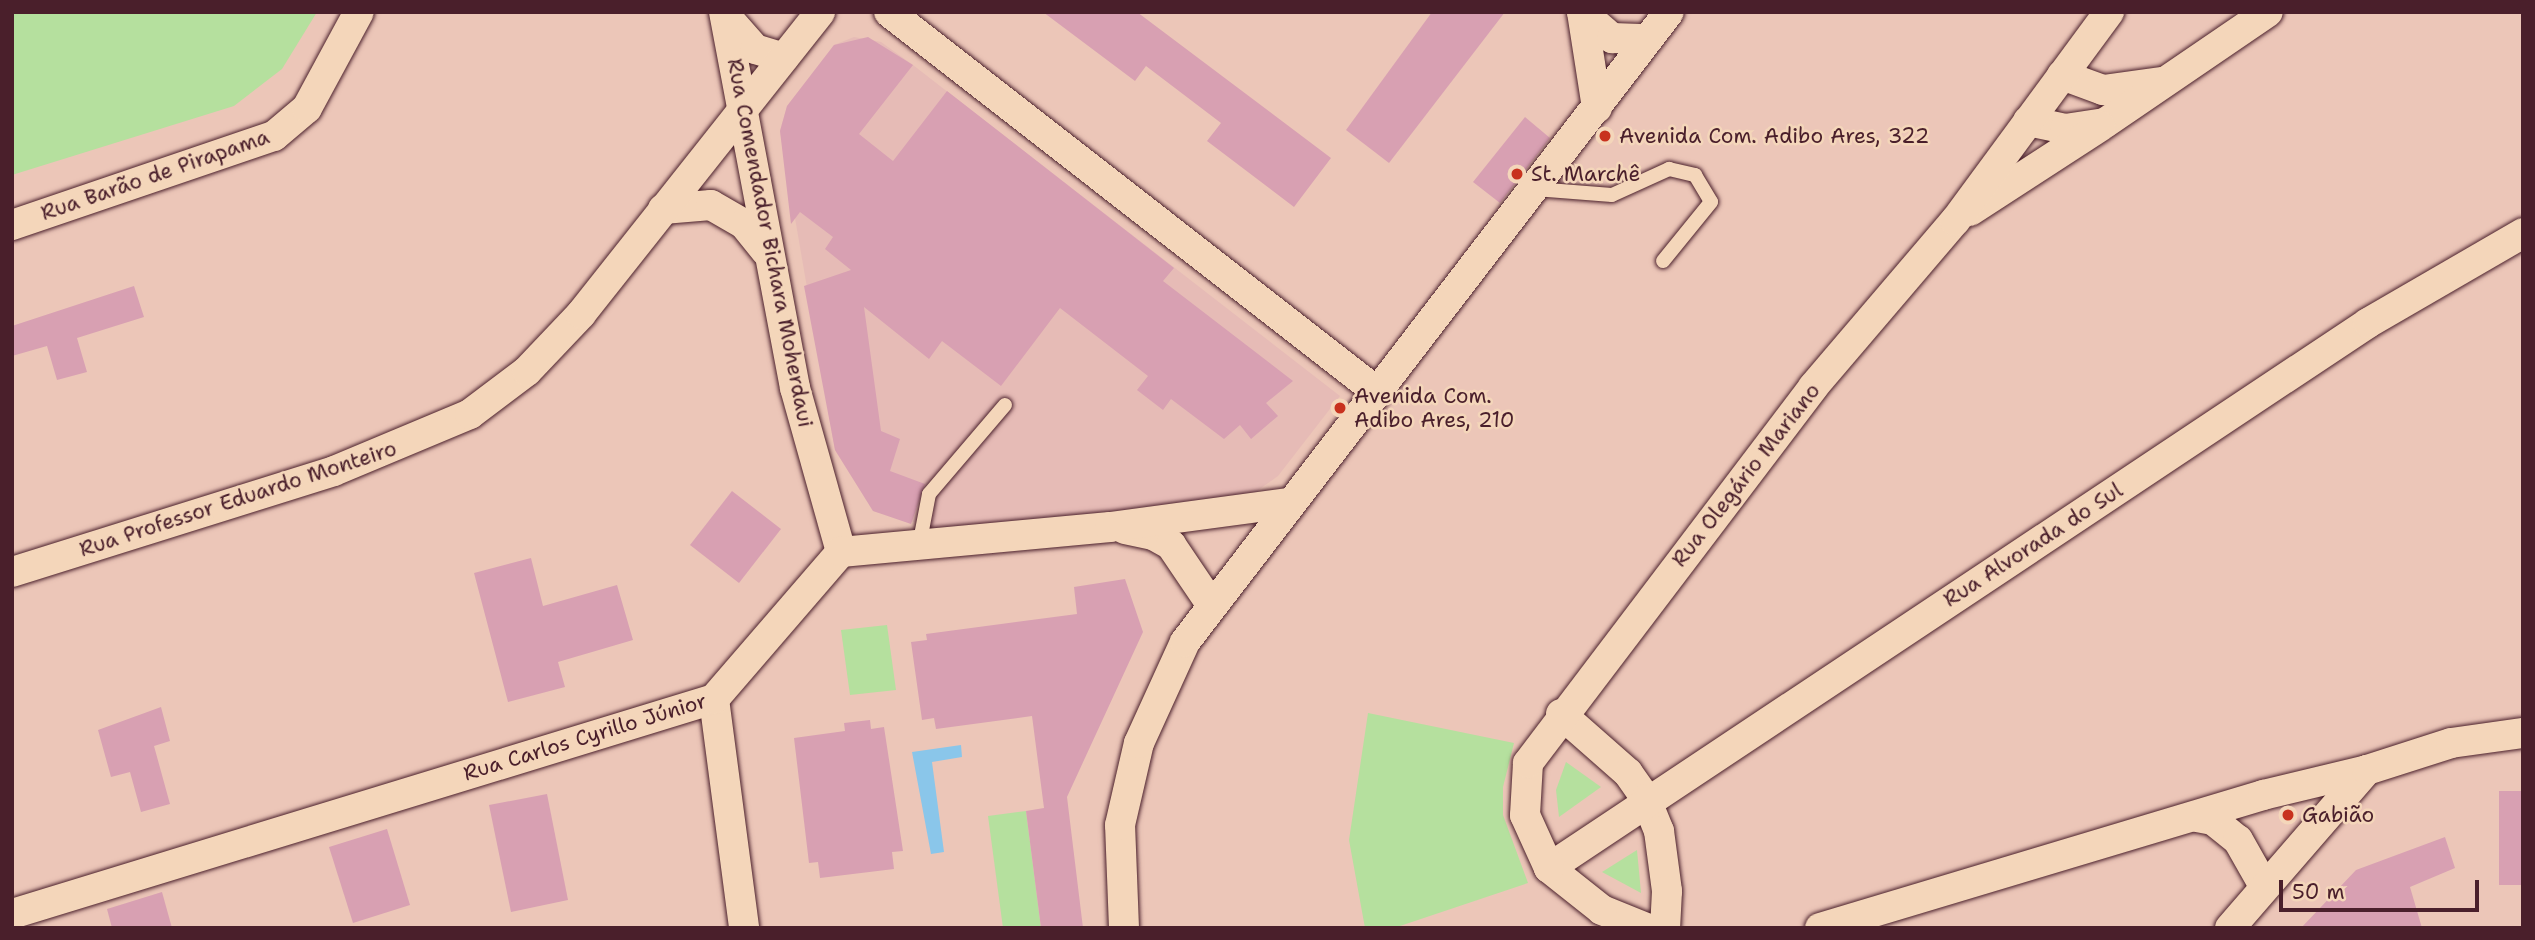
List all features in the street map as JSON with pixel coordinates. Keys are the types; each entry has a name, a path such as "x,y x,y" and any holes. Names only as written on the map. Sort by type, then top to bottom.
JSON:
{"street":[{"name":"Rua Barão de Pirapama","path":"12,225 274,136 307,108 359,12"},
{"name":"Rua Professor Eduardo Monteiro","path":"12,572 334,471 470,414 527,371 582,314 663,209 742,116 820,12"},
{"path":"889,12 1376,391"},
{"path":"1597,108 1582,12 1612,38 1648,39"},
{"path":"1124,928 1120,825 1139,743 1185,642 1287,503 1597,108 1669,12"},
{"name":"Rua Olegário Mariano","path":"1646,928 1602,910 1549,868 1531,833 1522,788 1528,764 1561,714 1813,387 1955,221 2109,12"},
{"path":"1955,221 2105,123 2138,105 2162,82 2219,50 2268,12"},
{"name":"Rua Comendador Bichara Moherdaui","path":"724,13 755,49 784,58"},
{"name":"Rua Comendador Bichara Moherdaui","path":"724,13 766,251 794,388 841,552"},
{"path":"2062,75 2103,90 2162,82"},
{"path":"2028,121 2065,129 2105,123"},
{"path":"663,209 711,205 744,223 766,251"},
{"name":"Rua Alvorada do Sul","path":"1549,868 1646,799 2368,323 2523,233"},
{"path":"841,552 919,547 1110,527 1287,503"},
{"path":"1110,527 1153,535 1171,545 1211,604"},
{"name":"Rua Carlos Cyrillo Júnior","path":"12,914 715,699 841,552"},
{"path":"715,699 744,928"},
{"path":"1561,714 1628,773 1646,799 1660,831 1667,891 1665,928"},
{"path":"1820,928 2367,770 2451,743 2523,733"},
{"path":"2230,928 2367,770"},
{"path":"2197,817 2213,820 2238,840 2264,886"}],"lane":[{"path":"1534,188 1612,195 1669,169 1695,175 1711,202 1663,261"},
{"path":"919,547 929,494 1005,405"}],"shaded area":[{"path":"854,37 881,42 913,65 1340,396 1278,476 1254,493 1224,500 939,529 873,511 835,450 780,131 787,106 834,45"}],"green space":[{"path":"12,12 317,12 282,69 234,106 12,175"},
{"path":"887,625 896,690 850,695 841,630"},
{"path":"1368,713 1514,743 1503,787 1503,815 1528,883 1394,928 1365,928 1349,840"},
{"path":"1566,762 1601,787 1559,817 1556,790"},
{"path":"1026,811 1041,928 1003,928 988,816"},
{"path":"1637,850 1641,893 1602,872"}],"water":[{"path":"961,745 962,757 932,762 944,852 931,854 912,752"}],"building":[{"path":"1043,12 1137,12 1331,158 1294,207 1207,141 1221,123 1146,66 1135,81"},
{"path":"1432,12 1505,12 1389,163 1346,130"},
{"path":"868,37 913,65 859,134 893,161 947,91 1174,268 1163,281 1293,381 1266,403 1278,416 1251,439 1240,425 1224,439 1171,399 1163,410 1137,390 1148,376 1060,308 1001,386 942,341 929,359 864,307 881,431 900,439 890,471 925,484 911,524 873,511 835,450 804,286 851,270 825,249 833,237 800,212 791,224 780,131 787,106 834,45"},
{"path":"1525,117 1550,138 1500,203 1473,182"},
{"path":"134,286 144,317 77,338 87,372 57,380 47,346 12,356 12,326"},
{"path":"732,491 781,529 739,583 690,545"},
{"path":"531,558 543,606 617,585 633,640 558,662 565,687 508,702 474,573"},
{"path":"1125,579 1143,632 1067,797 1083,928 1041,928 1026,811 1044,808 1032,716 936,729 934,718 922,720 911,642 927,640 926,634 1077,614 1074,587"},
{"path":"161,707 170,741 154,746 170,804 141,812 130,772 111,777 98,730"},
{"path":"870,720 871,729 884,727 903,851 892,852 894,869 820,878 818,862 809,863 794,738 845,731 844,723"},
{"path":"2499,791 2523,791 2523,885 2499,885"},
{"path":"547,794 568,900 511,912 489,805"},
{"path":"387,829 410,905 353,923 329,847"},
{"path":"2445,837 2455,868 2410,887 2422,928 2301,928 2356,870"},
{"path":"162,892 172,928 112,928 107,909"}],"place":[{"name":"Avenida Com. Adibo Ares, 322","path":"1605,136"},
{"name":"St. Marchê","path":"1517,174"},
{"name":"Avenida Com. Adibo Ares, 210","path":"1340,408"},
{"name":"Gabião","path":"2288,815"}]}
